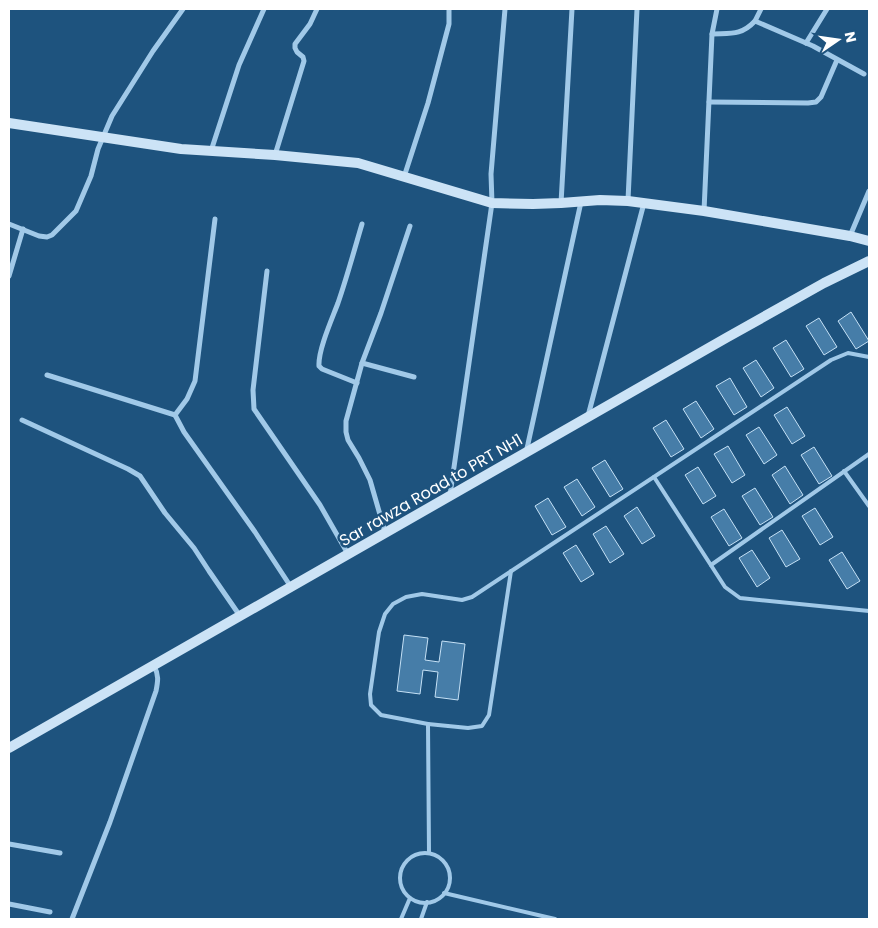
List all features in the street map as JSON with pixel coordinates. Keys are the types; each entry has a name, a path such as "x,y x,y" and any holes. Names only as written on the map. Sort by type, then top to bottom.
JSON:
{"main road":[{"path":"9,123 180,149 358,163 492,203 532,204 600,200 628,201 704,211 850,236 869,241"},
{"name":"Sar rawza Road to PRT NH1","path":"11,745 824,283 869,261"}],"street":[{"path":"9,224 47,237 76,211 91,176 98,149 112,116 153,51 183,9"},
{"path":"211,151 239,65 264,9"},
{"path":"275,155 304,61 303,57 296,52 295,44 310,24 317,9"},
{"path":"404,177 430,94 449,24 449,9"},
{"path":"450,496 492,203 491,174 505,9"},
{"path":"561,203 572,9"},
{"path":"628,201 638,9"},
{"path":"704,211 712,34 717,9"},
{"path":"712,34 740,32 748,28 755,21 761,9"},
{"path":"806,43 827,9"},
{"path":"755,21 806,43 864,74"},
{"path":"709,102 816,102 821,97 837,60"},
{"path":"850,236 869,191"},
{"path":"526,452 581,202"},
{"path":"588,417 644,203"},
{"path":"175,415 187,399 195,381 214,218"},
{"path":"357,383 322,368 319,366 319,363 320,352 362,224"},
{"path":"385,533 370,480 348,440 346,421 362,363 410,226"},
{"path":"9,276 22,229"},
{"path":"267,271 254,382 254,409 320,505 348,554"},
{"path":"362,363 414,377"},
{"path":"47,376 175,415 184,432 291,586"},
{"path":"22,420 140,476 165,513 194,548 240,616"},
{"path":"72,919 110,822 156,691 158,679 153,665"},
{"path":"9,844 60,853"},
{"path":"9,904 50,912"}],"lane":[{"path":"511,571 489,715 482,726 468,728 428,724 381,715 371,705 370,694 379,632 385,614 393,604 406,597 422,594 462,600 472,597 511,571 654,476 831,360 848,353 869,357"},
{"path":"711,565 869,454"},
{"path":"844,471 869,506"},
{"path":"654,476 725,586 740,598 869,611"},
{"path":"428,724 428,854"},
{"path":"420,854 437,856 448,869 448,885 444,893 432,902 417,902 410,898 404,892 400,877 406,862 412,856 420,854"},
{"path":"444,893 556,919"},
{"path":"401,919 410,898"},
{"path":"421,919 427,902"}],"building":[{"path":"851,312 869,341 856,349 838,321"},
{"path":"819,318 837,347 824,355 806,326"},
{"path":"786,340 804,369 791,377 773,348"},
{"path":"756,360 774,388 761,397 743,368"},
{"path":"730,378 747,407 734,415 716,386"},
{"path":"696,401 714,429 701,438 683,409"},
{"path":"787,407 805,436 792,444 774,415"},
{"path":"666,420 684,449 671,457 653,428"},
{"path":"759,427 777,455 764,464 746,435"},
{"path":"728,446 745,475 732,483 714,454"},
{"path":"814,447 832,476 819,484 801,455"},
{"path":"605,460 623,489 610,497 592,468"},
{"path":"785,466 803,495 790,504 772,475"},
{"path":"698,467 716,496 703,504 685,475"},
{"path":"577,479 595,507 582,516 564,487"},
{"path":"755,488 773,517 760,525 742,496"},
{"path":"548,498 566,527 552,535 535,506"},
{"path":"637,507 655,536 642,544 624,516"},
{"path":"815,508 833,537 820,545 802,516"},
{"path":"724,509 742,538 729,546 711,517"},
{"path":"606,526 624,554 610,563 593,534"},
{"path":"782,530 800,559 786,567 769,538"},
{"path":"576,545 594,574 581,582 563,553"},
{"path":"752,550 770,578 757,587 739,558"},
{"path":"842,552 860,581 847,589 829,560"},
{"path":"404,635 428,638 425,660 439,662 442,641 465,644 458,700 435,697 438,672 423,670 420,694 397,691"}]}
